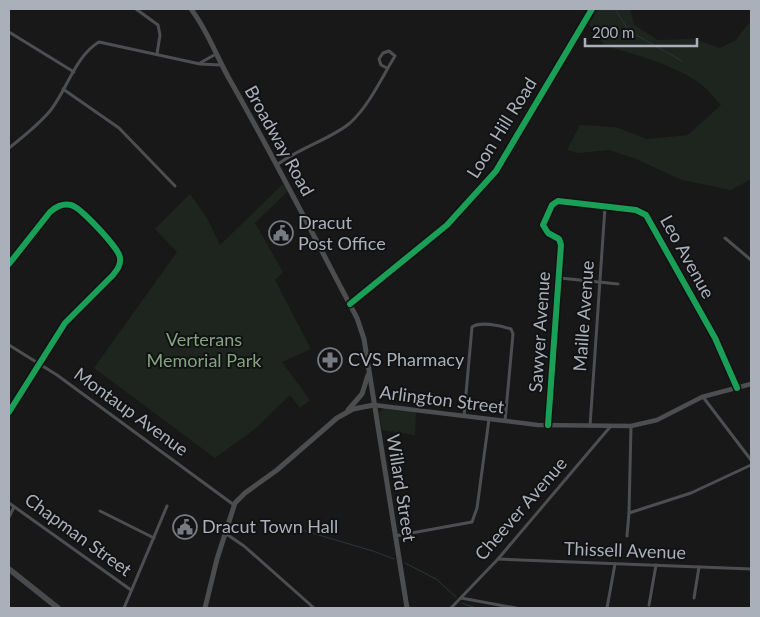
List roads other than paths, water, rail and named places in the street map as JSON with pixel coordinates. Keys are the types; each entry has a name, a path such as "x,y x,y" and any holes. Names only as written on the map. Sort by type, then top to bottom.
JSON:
{"main road":[{"name":"Broadway Road","path":"191,9 206,31 216,54 278,165 350,304 364,339 369,372"},
{"name":"Willard Street","path":"369,372 406,608"},
{"path":"345,412 362,394 369,372"},
{"name":"Arlington Street","path":"205,608 225,532 234,506 245,493 277,470 320,431 345,412 360,406 374,405"},
{"path":"9,569 58,608"}],"street":[{"path":"136,9 158,25 160,35 157,54"},
{"name":"Loon Hill Road","path":"350,304 447,225 496,171 592,9"},
{"path":"9,32 74,72"},
{"path":"9,148 42,120 92,46 99,42 200,64 222,65"},
{"path":"278,165 350,123 388,68 395,56 389,51 383,53 380,59 381,65 388,68"},
{"path":"200,64 216,54"},
{"path":"63,89 119,128 175,186"},
{"name":"Leo Avenue","path":"560,240 544,228 545,220 555,202 562,201 636,210 646,215 718,345 737,388"},
{"path":"9,264 50,212 59,206 71,205 78,209 112,244 120,256 119,267 65,323 9,412"},
{"name":"Maille Avenue","path":"590,426 605,207"},
{"path":"725,238 751,260"},
{"name":"Sawyer Avenue","path":"548,425 560,278 560,240"},
{"path":"560,278 618,284"},
{"path":"464,416 472,327 479,324 506,327 511,329 513,334 505,421"},
{"name":"Montaup Avenue","path":"9,345 39,364 234,506"},
{"name":"Arlington Street","path":"374,405 548,425 631,426 657,420 702,397 751,384"},
{"path":"702,397 751,460"},
{"path":"395,536 472,522 477,508 488,419"},
{"path":"627,536 631,426"},
{"name":"Cheever Avenue","path":"451,608 498,560 610,427"},
{"path":"629,512 691,493 751,465"},
{"name":"Chapman Street","path":"9,503 131,590"},
{"path":"124,608 167,506"},
{"path":"9,517 14,507"},
{"path":"100,511 154,538"},
{"path":"225,532 244,546 311,607"},
{"name":"Thissell Avenue","path":"498,560 751,569"},
{"path":"607,608 615,564"},
{"path":"649,605 656,566"},
{"path":"694,598 699,567"},
{"path":"461,598 516,608"}],"waterway":[{"path":"615,9 629,31 682,61"},
{"path":"288,526 394,559"},
{"path":"405,563 436,579 456,597"},
{"path":"462,603 476,608"}],"place":[{"name":"Dracut Post Office","path":"281,233"},
{"name":"CVS Pharmacy","path":"330,360"},
{"name":"Dracut Town Hall","path":"185,527"}],"park label":[{"name":"Verterans Memorial Park","path":"204,350"}]}
